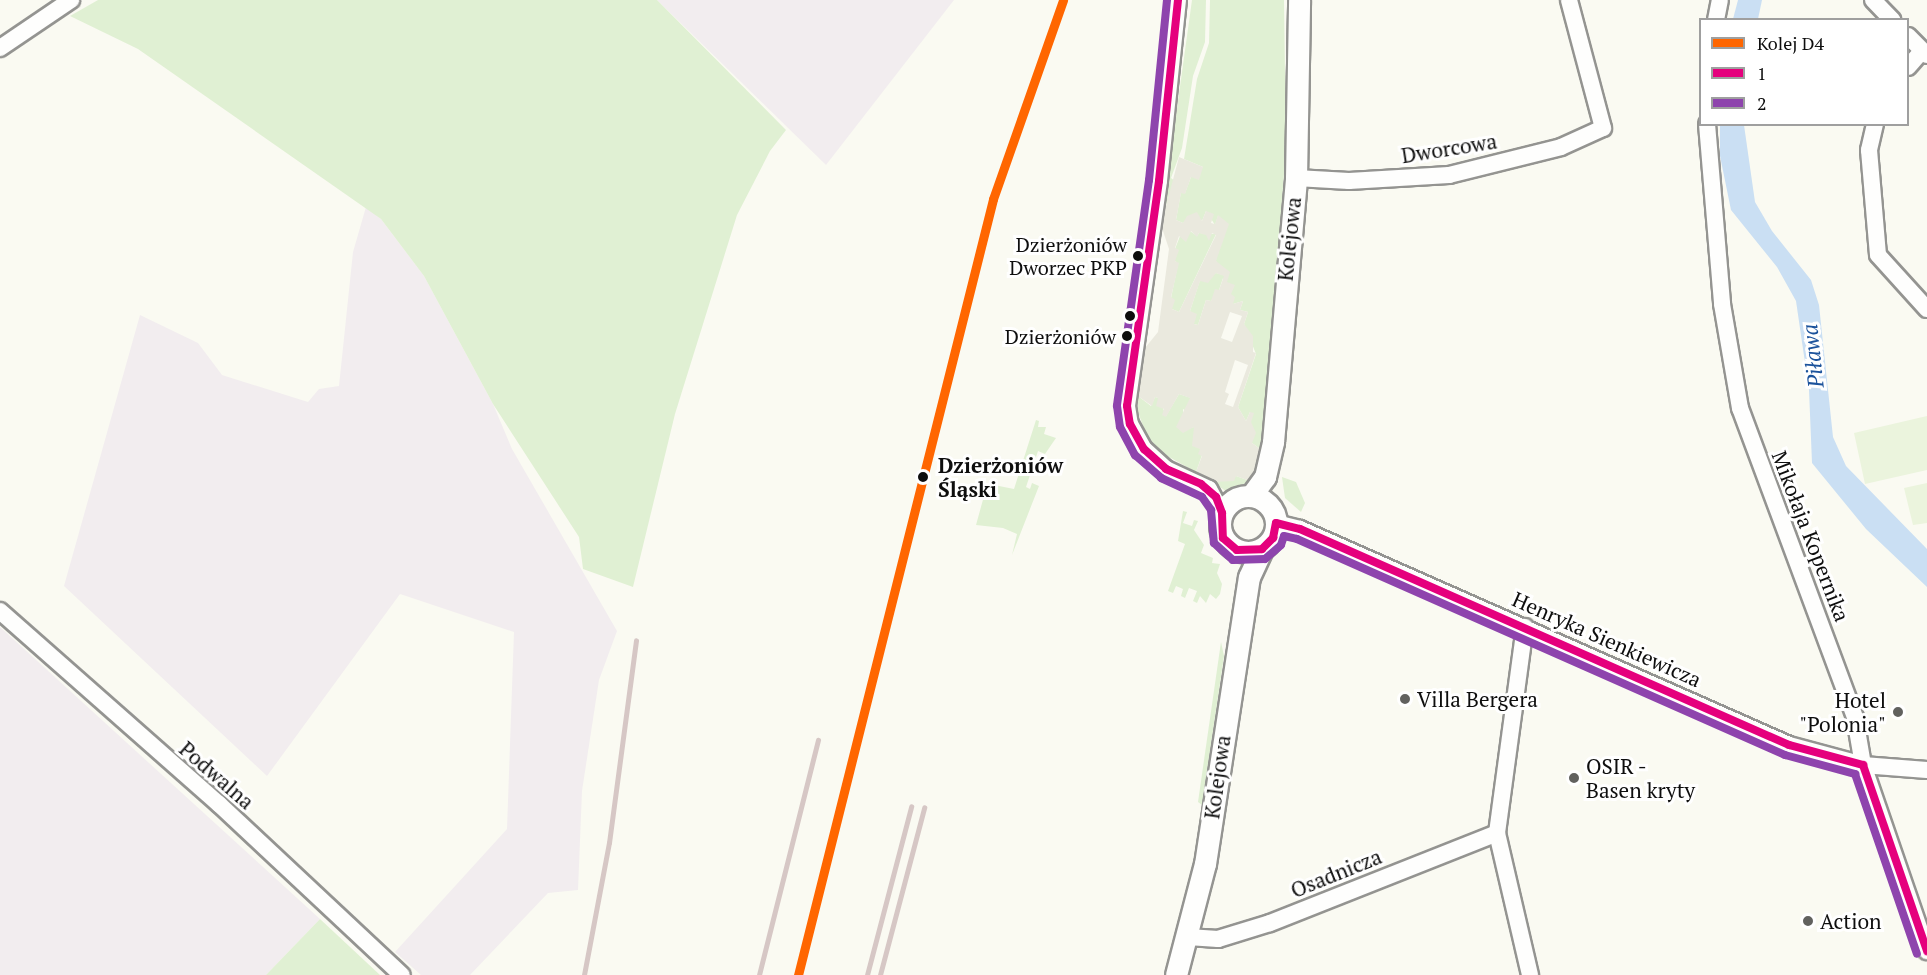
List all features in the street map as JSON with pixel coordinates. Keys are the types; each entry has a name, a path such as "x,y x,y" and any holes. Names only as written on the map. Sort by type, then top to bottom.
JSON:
{"street":[{"path":"0,48 71,0"},
{"path":"1178,0 1159,181 1127,406 1130,424 1144,449 1166,469 1209,489 1222,513 1224,538 1254,550 1273,537 1276,523 1258,499 1233,500 1222,513"},
{"name":"Kolejowa","path":"1258,499 1273,442 1296,178 1299,0"},
{"name":"Dworcowa","path":"1296,178 1349,181 1449,175 1561,147 1603,128 1569,0"},
{"path":"1716,18 1720,0"},
{"path":"1873,0 1890,18"},
{"path":"1909,37 1924,53 1909,66"},
{"name":"Mikołaja Kopernika","path":"1707,126 1722,304 1740,408 1855,718 1863,765 1927,951"},
{"path":"1875,126 1869,150 1878,255 1927,309"},
{"name":"Henryka Sienkiewicza","path":"1276,523 1300,529 1789,745 1863,765 1927,770"},
{"name":"Kolejowa","path":"1176,975 1188,937 1205,864 1254,550"},
{"name":"Podwalna","path":"0,611 219,804 402,975"},
{"path":"1525,627 1497,832 1530,975"},
{"name":"Osadnicza","path":"1188,937 1218,939 1270,923 1497,832"}],"shaded area":[{"path":"657,0 954,0 826,165"},
{"path":"1179,157 1203,167 1199,180 1191,177 1185,194 1181,193 1176,220 1183,223 1187,216 1197,212 1202,221 1206,211 1214,214 1211,223 1215,224 1218,215 1229,224 1216,261 1230,272 1227,282 1235,285 1231,294 1235,297 1233,304 1243,301 1240,310 1248,312 1244,324 1253,336 1253,352 1256,353 1238,407 1246,421 1250,412 1254,413 1251,422 1256,433 1252,443 1263,451 1250,481 1236,476 1234,481 1213,482 1196,472 1202,456 1198,454 1200,449 1192,446 1194,427 1183,433 1176,427 1190,398 1179,394 1166,417 1162,415 1164,409 1156,406 1158,398 1155,397 1152,406 1138,396 1145,348 1158,332 1169,249 1161,225","holes":["1191,231 1197,237 1199,233 1206,235 1209,241 1212,233 1216,235 1179,312 1172,309 1175,300 1171,297 1179,263 1175,261 1179,250 1175,248 1179,236 1186,242","1216,273 1224,276 1219,290 1215,289 1211,301 1206,300 1198,325 1194,324 1197,314 1190,311 1200,281 1208,283","1230,312 1242,316 1232,342 1221,338","1235,360 1248,365 1233,407 1225,404 1229,394 1225,392"]},
{"path":"366,207 381,219 424,276 493,404 512,449 617,631 599,680 582,791 578,890 548,893 470,975 421,975 395,952 507,829 514,632 400,594 267,776 64,586 140,315 198,343 222,375 308,402 319,389 339,386 353,252"},
{"path":"0,627 320,919 266,975 0,975"}],"green space":[{"path":"98,0 657,0 786,130 770,151 737,215 675,414 633,587 583,569 579,537 493,404 424,276 381,219 138,49 70,16"},
{"path":"1192,0 1206,0 1205,42 1193,76 1182,148 1171,178 1175,181 1162,216"},
{"path":"1210,0 1284,0 1286,148 1263,451 1252,443 1250,412 1246,421 1238,407 1256,354 1244,324 1248,312 1240,310 1243,301 1233,304 1216,261 1218,216 1215,225 1206,211 1202,221 1196,214 1183,223 1176,220 1181,192 1185,193 1191,177 1203,167 1184,159 1197,79 1209,43"},
{"path":"1190,231 1197,236 1199,233 1216,234 1179,312 1172,309 1171,298 1178,264 1175,261 1175,249 1180,236"},
{"path":"1216,273 1224,275 1219,290 1211,301 1206,300 1198,325 1194,324 1190,311 1200,280"},
{"path":"1179,394 1191,398 1186,411 1183,409 1184,430 1194,427 1202,455 1196,472 1160,452 1146,434 1138,412 1138,396 1151,406 1155,397 1159,398 1166,416"},
{"path":"1927,416 1927,470 1865,484 1854,433"},
{"path":"1036,420 1039,421 1038,427 1046,427 1044,434 1056,438 1045,454 1038,451 1026,487 1030,489 1032,483 1039,486 1012,555 1017,534 1003,528 976,525 984,496 994,485 1014,489"},
{"path":"1236,476 1250,481 1227,492 1213,482"},
{"path":"1282,477 1296,482 1305,503 1301,512 1285,498"},
{"path":"1927,483 1927,523 1913,525 1904,488"},
{"path":"1183,511 1187,512 1183,523 1192,526 1194,520 1198,521 1194,530 1204,545 1201,553 1213,558 1212,563 1220,564 1217,573 1222,584 1220,594 1216,599 1210,594 1206,603 1200,596 1197,603 1193,601 1197,591 1189,588 1185,598 1181,596 1183,589 1176,586 1173,593 1168,591 1185,544 1178,541"},
{"path":"1221,642 1224,656 1202,805 1198,802"},
{"path":"320,919 380,975 266,975"}],"water":[{"path":"1738,0 1762,0 1758,18 1733,18"},
{"name":"Piława","path":"1720,126 1744,126 1755,202 1772,231 1811,280 1819,305 1833,437 1846,466 1927,549 1927,587 1866,529 1812,463 1809,390 1796,301 1777,267 1731,210 1720,156"}],"railway":[{"path":"584,975 609,843 636,641"},
{"path":"759,975 818,740"},
{"path":"867,975 911,807"},
{"path":"880,975 924,808"}],"rail line":[{"name":"D4","path":"798,975 993,199 1063,0"}],"transit line":[{"name":"2","path":"1167,0 1149,180 1117,406 1120,427 1135,455 1161,478 1202,497 1211,510 1214,543 1233,560 1265,559 1281,545 1284,536 1297,539 1785,755 1855,774 1917,954"},
{"name":"1","path":"1178,0 1159,181 1127,406 1130,424 1144,449 1166,469 1201,484 1216,497 1222,513 1223,538 1237,550 1262,549 1273,538 1276,523"},
{"name":"1","path":"1276,523 1300,529 1789,745 1863,765"},
{"name":"1","path":"1863,765 1927,951"}],"place":[{"name":"Dzierżoniów Dworzec PKP","path":"1138,256"},
{"name":"Dzierżoniów","path":"1127,336"},
{"name":"Dzierżoniów Śląski","path":"923,477"},
{"name":"Villa Bergera","path":"1405,699"},
{"name":"Hotel \"Polonia\"","path":"1898,712"},
{"name":"OSIR - Basen kryty","path":"1574,778"},
{"name":"Action","path":"1808,921"}]}
